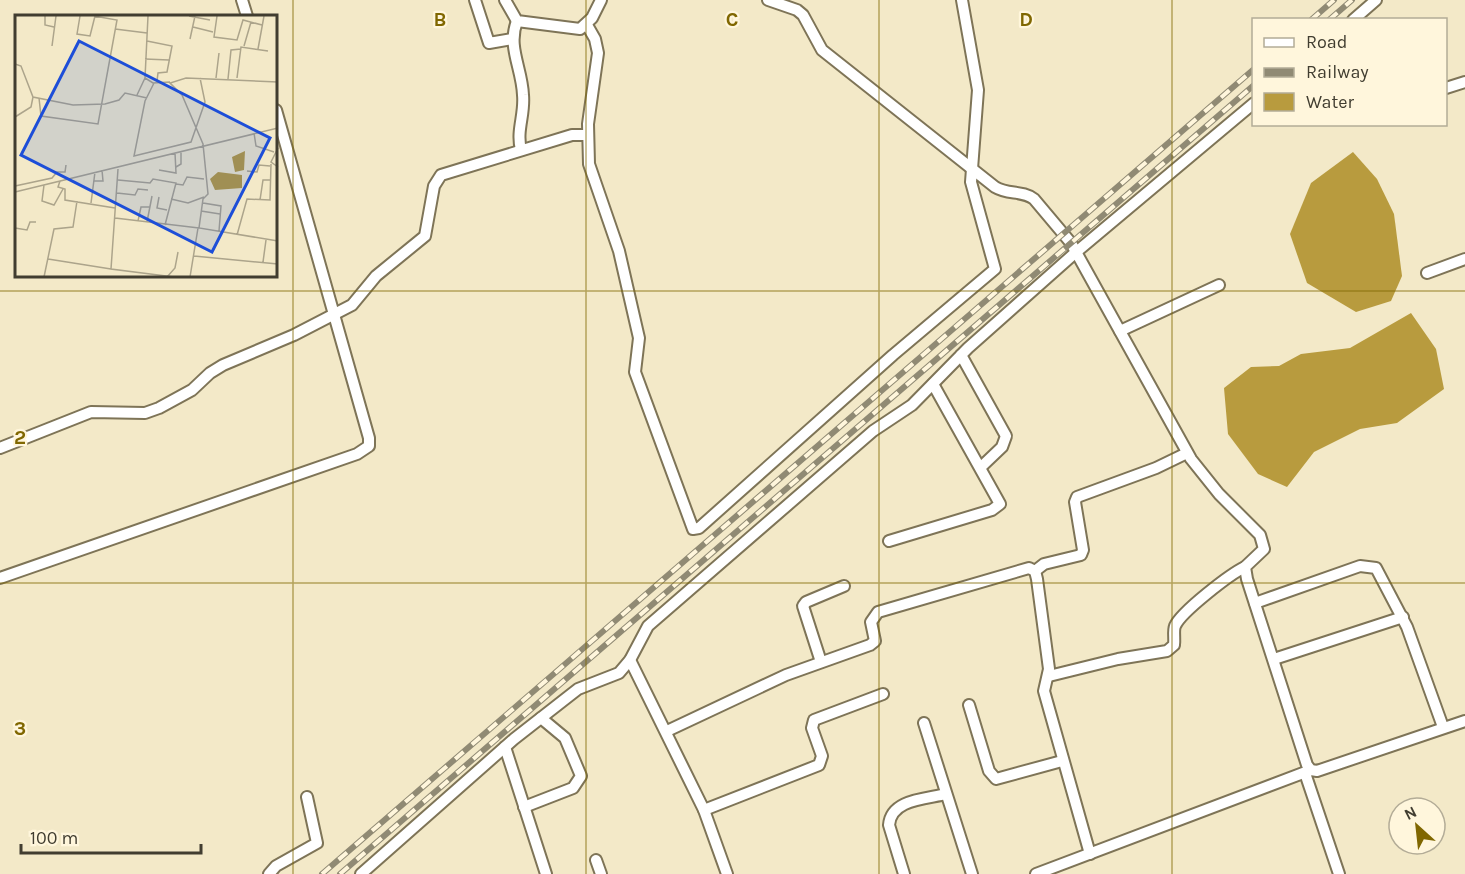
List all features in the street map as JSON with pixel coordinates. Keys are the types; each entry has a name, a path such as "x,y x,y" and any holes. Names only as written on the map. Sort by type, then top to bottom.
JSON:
{"street":[{"path":"242,0 247,15"},
{"path":"475,0 489,43 512,39"},
{"path":"505,0 517,21 512,39 523,95 518,133 522,150"},
{"path":"768,0 797,10 822,50 1003,192 1028,194 1034,199 1071,243 1187,453 1219,494 1260,535 1264,549 1245,567 1224,579 1179,620 1175,625 1174,645 1167,651 1118,659 1049,676"},
{"path":"587,25 595,39 598,53 588,135 589,164 619,251 639,338 635,372 693,530 699,528 800,440 893,355 991,276 996,265 972,190 971,168 979,108 978,90 962,0"},
{"path":"1355,18 1376,0"},
{"path":"517,21 580,28 587,25 599,1"},
{"path":"1447,88 1465,82"},
{"path":"361,874 541,718 585,684 619,673 630,660 648,626 873,431 912,405 961,355 1075,253 1252,105"},
{"path":"0,578 364,451 369,446 369,438 278,117"},
{"path":"0,448 91,412 145,413 159,408 192,390 210,373 223,365 352,305 376,276 420,243 427,231 437,178 448,171 572,135 588,135"},
{"path":"1427,273 1465,259"},
{"path":"1120,331 1219,285"},
{"path":"961,355 1006,436 1002,447 981,467"},
{"path":"889,541 999,507 999,499 933,384"},
{"path":"1035,571 1044,564 1081,555 1083,550 1075,502 1077,497 1156,468 1187,453"},
{"path":"1255,603 1369,565 1380,573 1403,617 1443,727"},
{"path":"1245,567 1339,874"},
{"path":"667,731 786,675 870,645 875,640 871,622 878,612 1021,569 1029,568 1035,571"},
{"path":"1035,571 1049,676 1044,691 1090,854"},
{"path":"821,662 803,606 806,602 844,586"},
{"path":"1274,659 1403,617"},
{"path":"630,660 704,810 727,874"},
{"path":"704,810 819,765 822,756 812,728 814,720 883,694"},
{"path":"969,705 989,771 996,779 1062,760"},
{"path":"524,807 573,788 581,777 565,738 541,718"},
{"path":"1036,874 1057,870 1090,854 1308,772 1317,771 1465,721"},
{"path":"924,723 972,874"},
{"path":"505,747 546,874"},
{"path":"904,874 889,825 890,818 902,805 946,794"},
{"path":"269,874 276,866 317,843 307,797"},
{"path":"596,860 601,874"}],"water":[{"path":"1353,152 1377,179 1394,214 1402,276 1391,301 1356,312 1307,283 1290,234 1311,183"},
{"path":"1411,313 1436,349 1444,389 1397,423 1360,429 1314,452 1287,487 1258,474 1228,434 1224,388 1251,367 1279,366 1301,354 1350,348"}],"railway":[{"path":"1313,18 1334,0"},
{"path":"1331,18 1352,0"},
{"path":"322,874 1252,71"},
{"path":"340,874 1252,87"}]}
